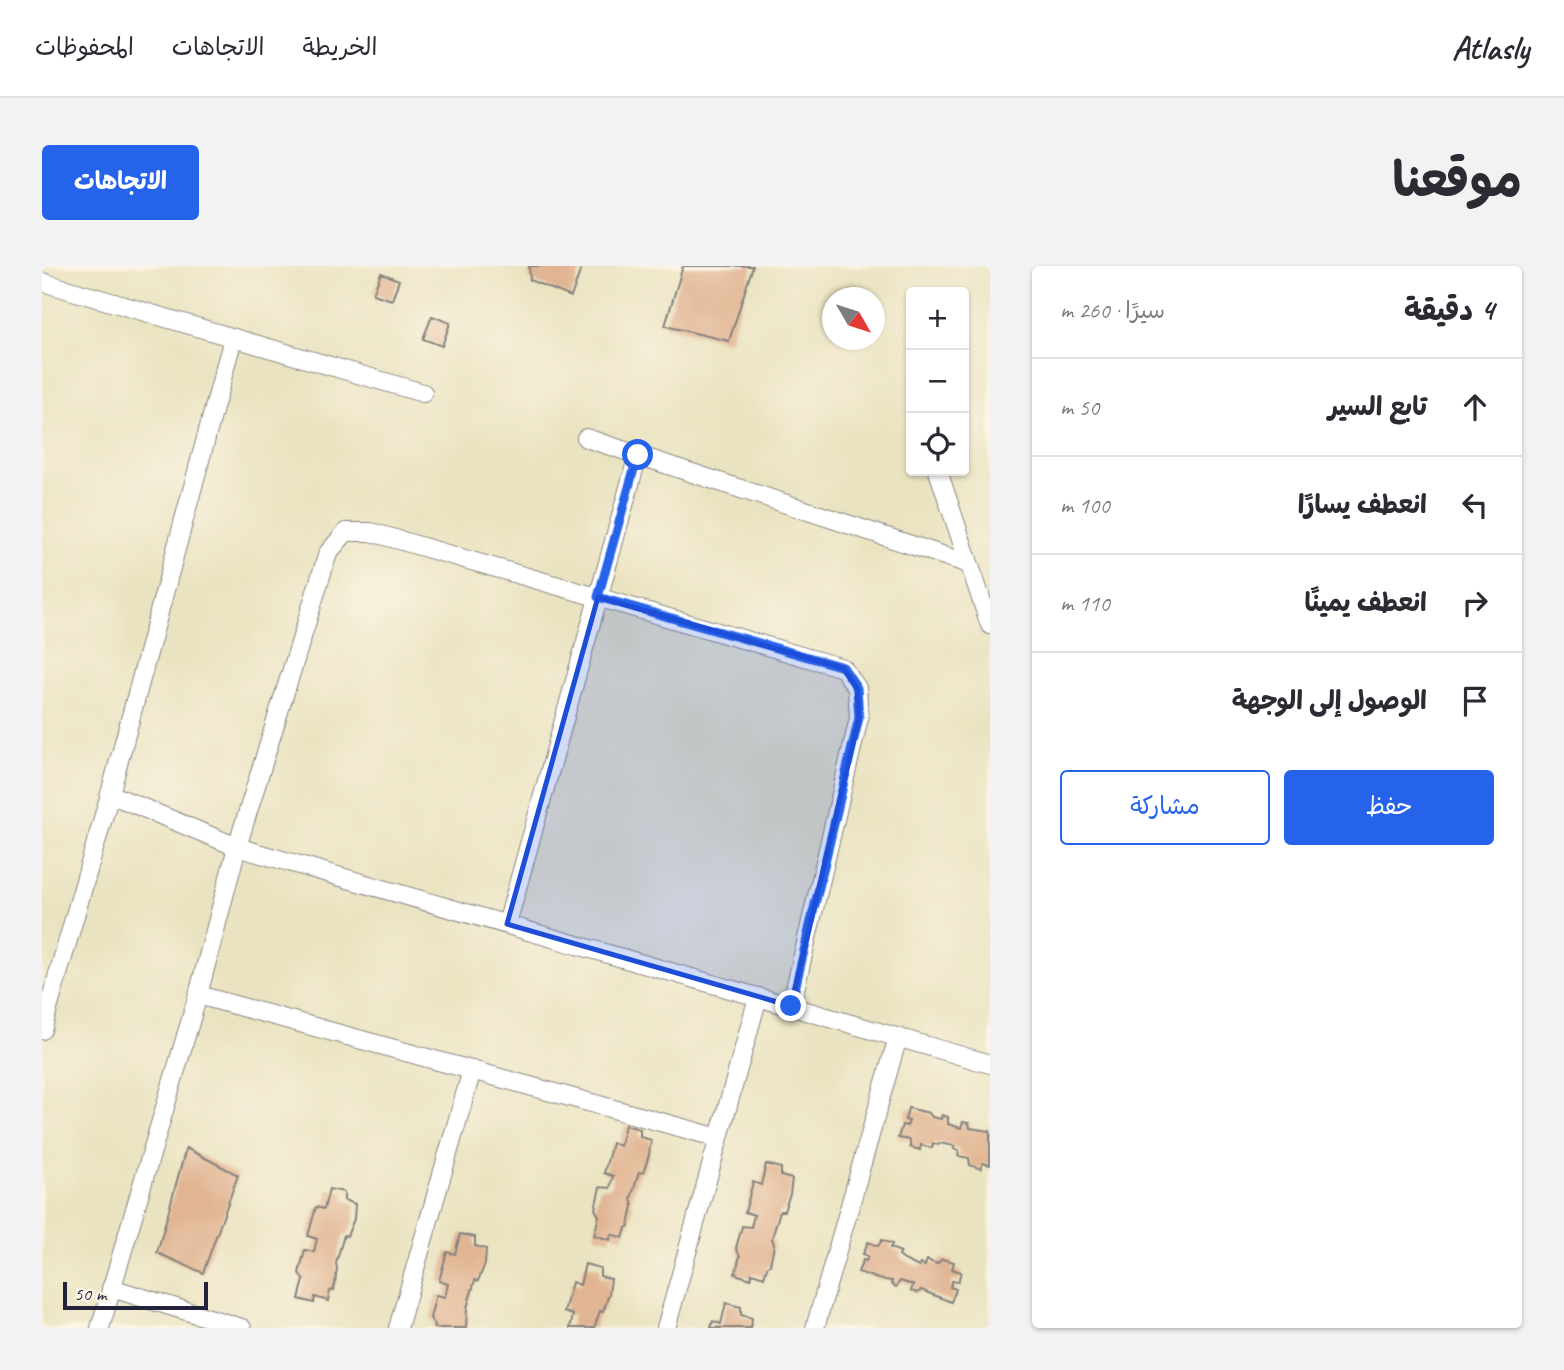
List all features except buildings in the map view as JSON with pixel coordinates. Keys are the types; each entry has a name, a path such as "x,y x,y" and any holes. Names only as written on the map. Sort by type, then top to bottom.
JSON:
{"street":[{"path":"42,282 423,393"},
{"path":"42,1030 110,794 233,338"},
{"path":"586,438 969,564"},
{"path":"507,924 638,455"},
{"path":"939,476 990,625"},
{"path":"100,1328 198,995 237,846 328,553 346,531 370,532 843,667 857,688 859,718 791,1006"},
{"path":"110,794 237,846 990,1063"},
{"path":"198,995 719,1138"},
{"path":"666,1328 758,997"},
{"path":"815,1328 898,1037"},
{"path":"398,1328 472,1070"},
{"path":"110,1288 242,1328"}],"highlighted area":[{"path":"598,597 843,668 857,688 859,718 791,1006 507,924"}],"route":[{"path":"638,455 598,597 843,667 857,688 859,718 791,1006"}]}
